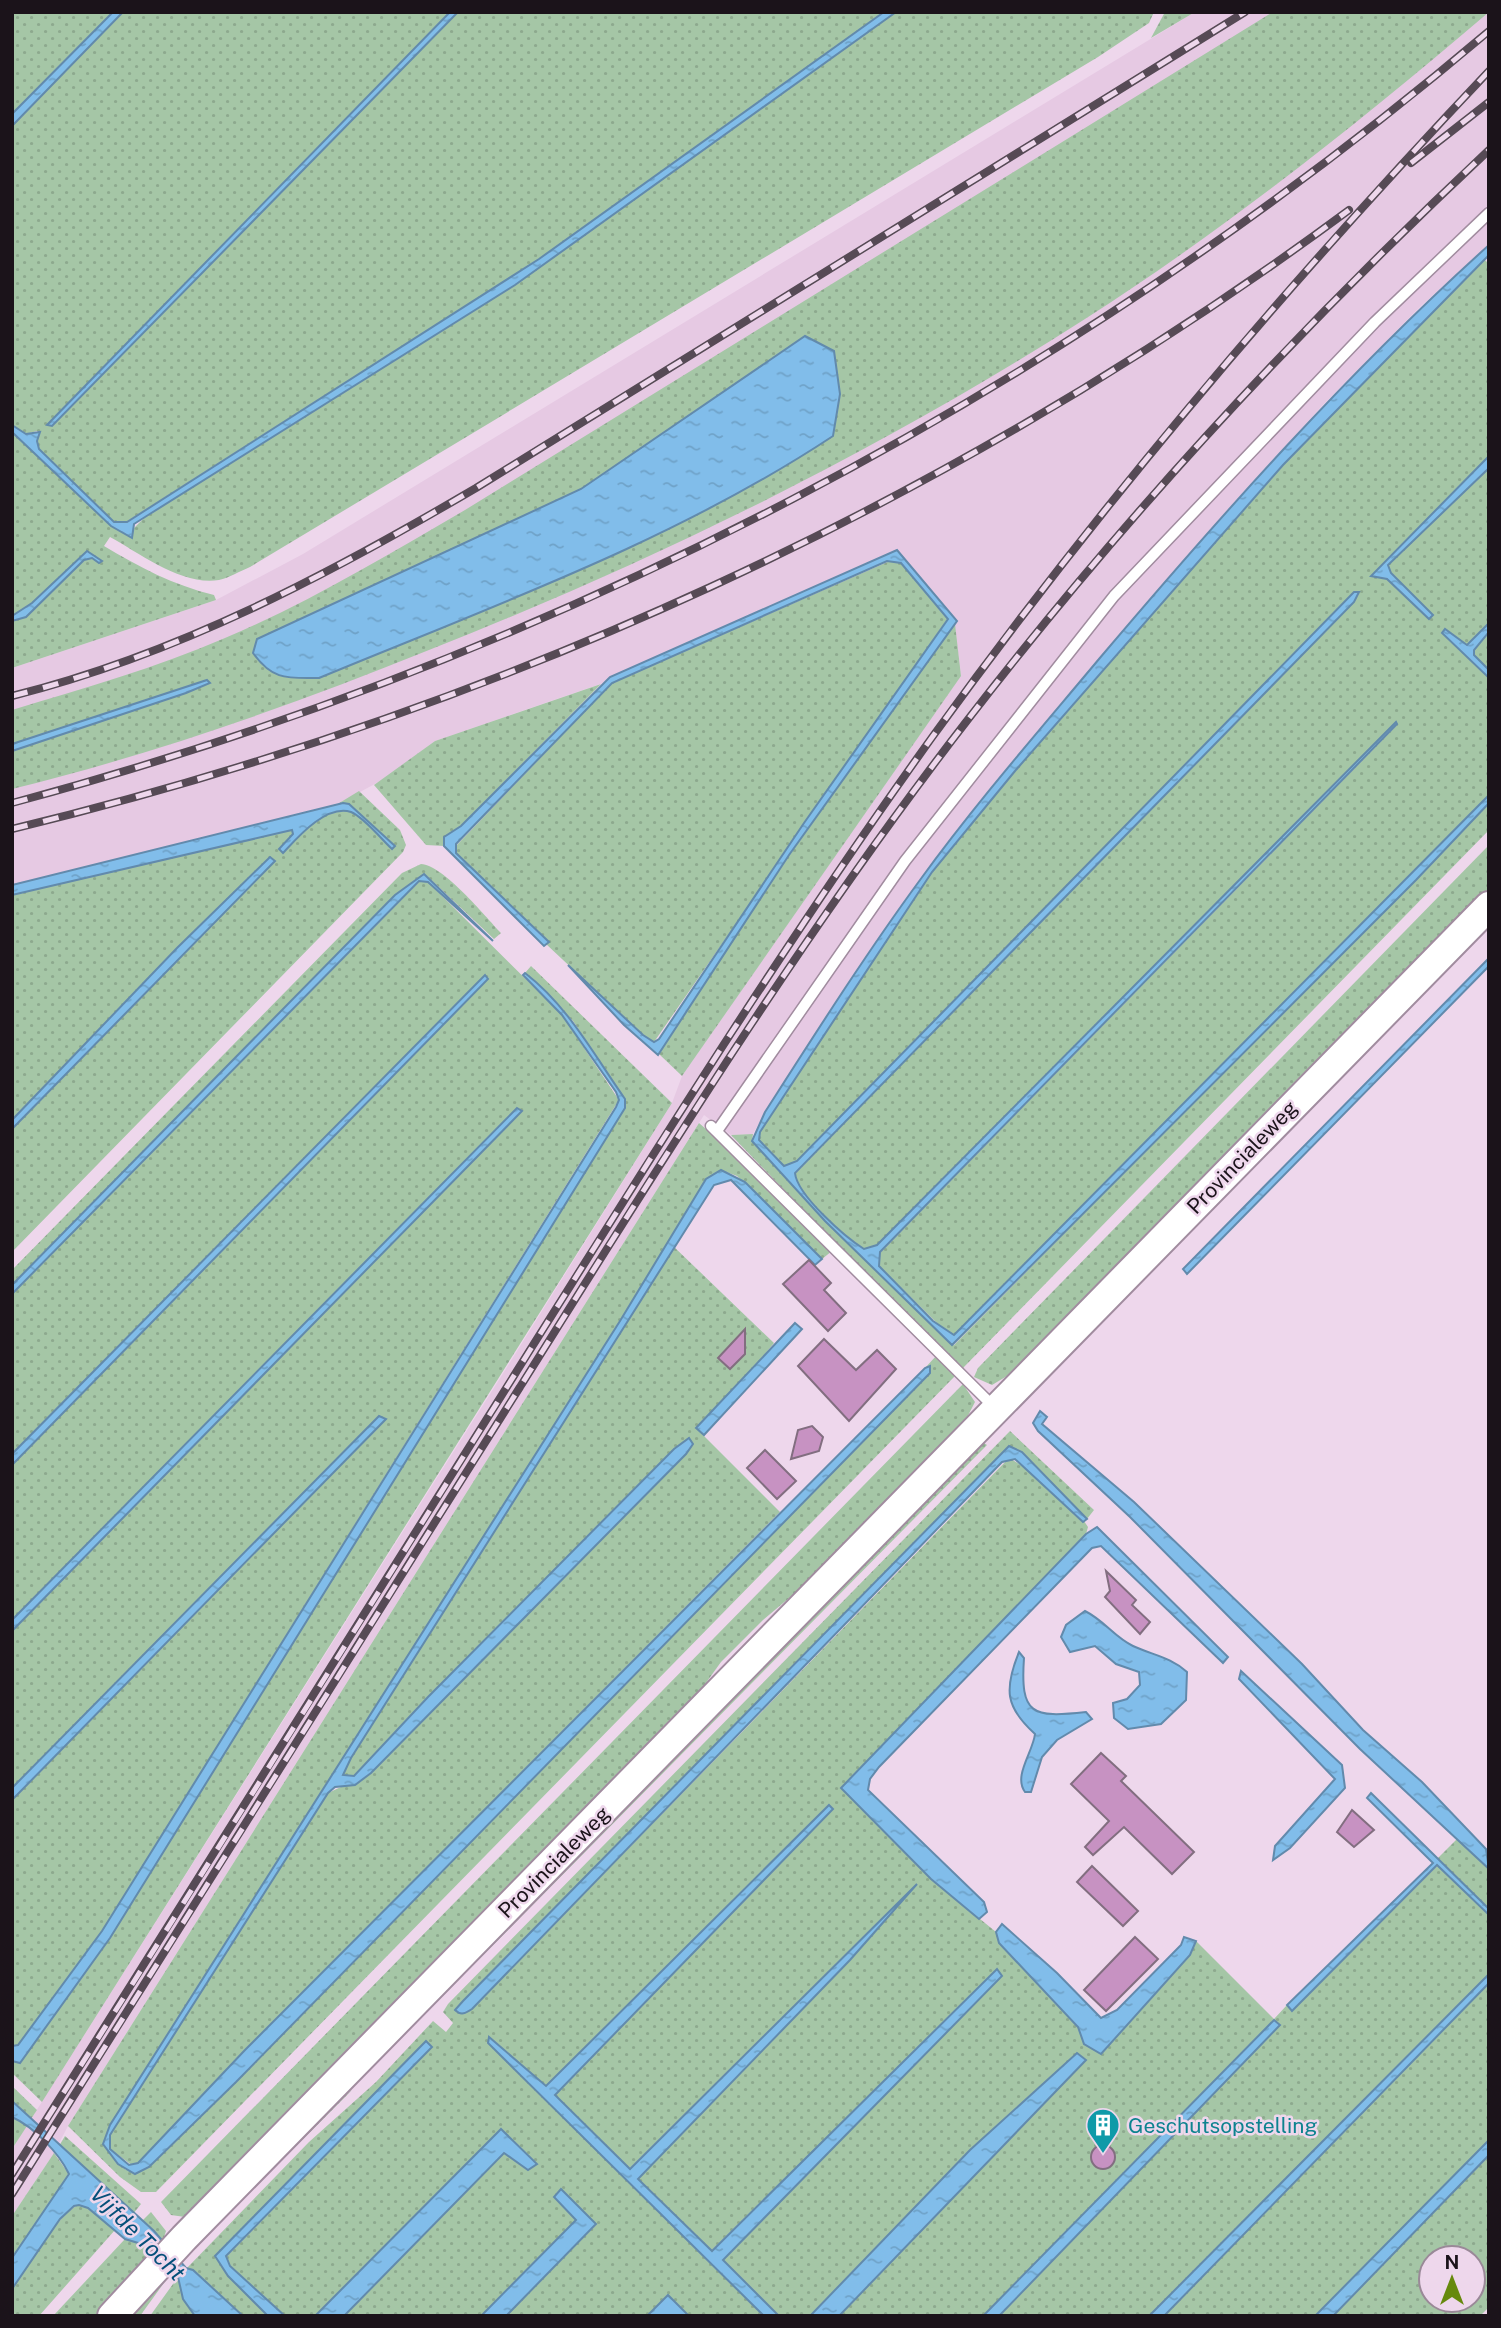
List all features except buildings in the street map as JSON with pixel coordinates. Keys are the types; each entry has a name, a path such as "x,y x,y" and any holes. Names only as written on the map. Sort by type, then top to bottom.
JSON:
{"main road":[{"name":"Provincialeweg","path":"112,2316 166,2257 1489,906"}],"lane":[{"path":"996,1408 714,1129 905,861 1114,596 1375,322 1489,214"}],"shaded area":[{"path":"1195,12 1489,12 1489,245 1422,305 1322,406 1229,508 983,797 875,945 753,1134 731,1135 704,1115 12,2216 12,2149 672,1103 682,1076 961,675 954,619 609,681 435,741 384,779 336,805 260,827 12,885 12,668 216,600 303,554"}],"green space":[{"path":"12,12 113,12 12,114"},
{"path":"123,12 450,12 48,425 52,426 458,12 884,12 539,259 123,524 114,522 39,449 37,441 40,434 37,431 26,434 12,425 12,126"},
{"path":"896,12 1154,12 1149,23 1098,57 250,567 219,580 191,578 162,567 110,537 104,546 157,575 214,595 216,600 12,668 12,621 26,617 84,559 92,558 87,551 32,603 12,616 12,432 111,526 132,530 145,517 515,285"},
{"path":"1165,12 1195,12 1151,38"},
{"path":"1273,12 1489,12 1292,173 1190,248 1085,319 1007,367 847,458 682,541 599,579 378,670 171,744 12,789 12,710 146,668 225,638 317,594 465,510","holes":["805,336 836,381 838,402 833,435 773,472 647,539 517,597 319,678 253,654 257,639 581,489"]},
{"path":"1484,259 1489,264 1489,456 1372,576 1387,579 1429,619 1391,573 1388,565 1489,468 1489,623 1467,645 1445,630 1442,633 1489,678 1489,795 959,1332 954,1335 946,1332 879,1266 880,1253 1397,725 1396,722 877,1245 864,1249 834,1225 804,1193 795,1174 1359,592 1354,592 797,1161 784,1166 759,1140 760,1132 932,872 1015,771 1283,465"},
{"path":"892,560 901,563 948,618 654,1042 643,1035 546,944 548,942 456,853 454,848 612,683"},
{"path":"955,624 961,676 682,1076 659,1054 789,855"},
{"path":"1489,632 1489,670 1474,655 1474,650"},
{"path":"601,684 461,826 444,837 444,846 426,845 374,785 435,741"},
{"path":"359,791 400,830 406,845 403,852 12,1252 12,1129 248,888 270,858 177,948 12,1120 12,895 292,830 293,834 283,853 313,823 332,812 351,812 362,819 392,849 395,846 349,804 336,805"},
{"path":"1489,803 1489,830 963,1368 903,1313 731,1135 753,1134 752,1141 825,1221 954,1345"},
{"path":"1489,845 1489,890 1017,1370 992,1385 974,1377 978,1368"},
{"path":"421,864 441,873 452,882 501,933 494,939 427,876 395,895 12,1285 12,1270 402,873"},
{"path":"420,881 428,882 562,1015 619,1100 102,1931 18,2045 12,2046 12,1800 385,1419 379,1416 12,1788 12,1631 522,1111 517,1108 12,1620 12,1465 488,979 485,976 12,1454 12,1294"},
{"path":"531,966 672,1103 42,2102 12,2073 12,2061 20,2063 63,1999 625,1099 573,1021 525,973"},
{"path":"699,1123 739,1158 832,1251 822,1259 737,1176 721,1170 706,1179 620,1321 110,2125 106,2145 115,2160 126,2170 149,2167 236,2082 929,1373 930,1366 925,1368 936,1356 955,1374 954,1377 156,2192 141,2192 120,2177 68,2126"},
{"path":"672,1245 774,1343 700,1432 780,1512 133,2166 110,2149 110,2135 328,1793 371,1773 692,1444 674,1449 428,1697 354,1776 343,1775 351,1758"},
{"path":"963,1384 975,1402 961,1429 820,1572 763,1620 721,1662 690,1705 185,2217 171,2215 161,2202"},
{"path":"1010,1431 1094,1510 1087,1519 1022,1452 1009,1446 455,2010 472,2009 1009,1458 1026,1468 1084,1521 1088,1527 1086,1534 841,1788 931,1879 996,1932 1000,1943 1078,2027 1084,2044 1190,1955 1196,1941 1274,2019 1287,2005 1292,2011 1438,1865 1489,1915 1489,1974 1149,2316 999,2316 1279,2025 983,2316 839,2316 1085,2060 970,2150 810,2316 779,2316 722,2261 1002,1976 997,1970 711,2251 638,2179 850,1960 916,1885 629,2169 555,2095 833,1809 829,1805 546,2087 492,2039 489,2043 764,2316 689,2316 668,2296 647,2316 506,2316 596,2225 554,2197 577,2220 481,2316 344,2316 504,2153 527,2170 501,2130 315,2316 285,2316 230,2266 226,2257 432,2047 426,2041 215,2256 228,2276 268,2316 243,2316 193,2270 187,2268 309,2142 376,2082 433,2021 446,2032 453,2023 443,2012 448,2004"},
{"path":"990,1436 984,1443 987,1445 429,2010 454,1979 977,1443"},
{"path":"1457,1839 1489,1869 1489,1909 1437,1859"},
{"path":"1489,1983 1489,2140 1315,2316 1164,2316"},
{"path":"12,2086 37,2110 31,2119 12,2101"},
{"path":"352,2090 174,2269 140,2316 128,2316 323,2113"},
{"path":"12,2117 27,2126 12,2149"},
{"path":"65,2136 141,2204 133,2214 59,2146"},
{"path":"54,2153 69,2174 12,2258 12,2216"},
{"path":"1489,2155 1489,2307 1487,2309 1487,2244 1417,2244 1417,2314 1482,2314 1333,2316"},
{"path":"79,2205 88,2208 115,2230 39,2316 12,2316 12,2294 17,2280 53,2228"},
{"path":"151,2212 166,2231 162,2244 142,2221"},
{"path":"125,2239 148,2246 154,2252 96,2316 53,2316"},
{"path":"178,2277 183,2299 195,2316 150,2316"}],"water":[{"path":"113,12 123,12 12,126 12,114"},
{"path":"450,12 458,12 52,426 47,425"},
{"path":"884,12 896,12 515,285 134,524 132,538 111,526 12,432 12,425 26,434 40,432 37,441 39,449 114,522 127,522 539,259"},
{"path":"1489,245 1489,255 1283,465 1015,771 932,872 760,1132 759,1140 784,1166 797,1161 1354,592 1359,592 1354,602 795,1173 813,1204 845,1235 864,1249 877,1245 1396,722 1397,724 880,1252 879,1266 933,1321 954,1335 1489,795 1489,803 1416,880 952,1345 825,1221 752,1141 765,1112 900,908 941,851 1030,741 1192,551 1287,445 1386,343"},
{"path":"805,336 834,351 840,394 833,436 773,473 711,508 582,569 319,678 290,677 274,673 253,653 257,639 581,489"},
{"path":"1489,456 1489,468 1388,565 1391,573 1433,615 1429,619 1387,579 1371,576"},
{"path":"897,550 957,621 789,855 658,1055 624,1025 568,965 643,1035 654,1042 659,1039 804,823 948,619 901,563 887,561 612,683 456,844 456,853 549,942 544,946 444,846 444,837 461,826 610,677"},
{"path":"87,551 102,561 99,563 92,558 84,560 26,617 12,621 12,616 32,603"},
{"path":"1489,623 1489,632 1474,650 1474,655 1489,670 1489,678 1442,633 1445,629 1467,645"},
{"path":"207,680 210,683 186,693 12,751 12,744"},
{"path":"343,803 349,804 395,846 392,849 356,815 341,811 313,824 283,853 279,849 293,834 292,830 12,895 12,885"},
{"path":"270,857 275,861 12,1129 12,1120 177,948"},
{"path":"424,874 493,941 428,882 419,881 12,1294 12,1285 395,895"},
{"path":"1489,958 1489,966 1187,1274 1183,1269"},
{"path":"525,973 554,1000 580,1032 625,1099 625,1108 110,1938 20,2063 12,2061 12,2046 18,2045 102,1931 616,1107 619,1100 616,1092 562,1015 523,975"},
{"path":"485,975 488,979 12,1465 12,1454"},
{"path":"517,1108 522,1111 12,1631 12,1620"},
{"path":"721,1170 745,1182 822,1259 815,1265 731,1180 714,1185 351,1758 343,1775 354,1776 428,1697 674,1449 689,1438 693,1444 371,1773 355,1785 335,1787 328,1793 110,2135 110,2149 129,2165 138,2163 245,2050 925,1368 930,1366 930,1373 236,2082 149,2167 135,2174 118,2164 103,2144 110,2125 620,1321 706,1179"},
{"path":"795,1323 802,1329 704,1435 696,1428"},
{"path":"1040,1411 1047,1417 1042,1424 1134,1502 1302,1664 1363,1730 1422,1782 1486,1849 1489,1869 1360,1749 1130,1517 1038,1431 1033,1423"},
{"path":"379,1416 386,1419 12,1800 12,1788"},
{"path":"1009,1446 1022,1452 1087,1519 1083,1522 1015,1459 1002,1462 472,2009 466,2013 457,2012 455,2010 463,2001"},
{"path":"1097,1527 1228,1657 1223,1663 1101,1546 1092,1548 879,1767 870,1779 868,1790 984,1902 987,1912 979,1919 931,1879 841,1788 1086,1534"},
{"path":"1085,1611 1126,1642 1168,1660 1187,1672 1186,1700 1161,1724 1128,1729 1114,1718 1113,1703 1127,1699 1140,1685 1139,1672 1116,1664 1095,1646 1070,1652 1061,1637 1066,1625"},
{"path":"1019,1652 1024,1658 1024,1691 1033,1709 1053,1714 1086,1712 1092,1719 1057,1740 1042,1757 1031,1792 1025,1792 1021,1779 1035,1734 1018,1715 1010,1697 1011,1677"},
{"path":"1241,1671 1342,1765 1345,1788 1290,1848 1273,1860 1275,1846 1335,1779 1239,1679"},
{"path":"1371,1793 1489,1909 1489,1915 1437,1865 1292,2011 1287,2005 1433,1863 1367,1798"},
{"path":"829,1805 833,1809 555,2095 630,2169 917,1884 850,1960 638,2179 712,2251 997,1969 1002,1976 723,2260 779,2316 764,2316 488,2043 489,2037 546,2086"},
{"path":"1002,1924 1057,1973 1101,2018 1117,2010 1181,1945 1184,1937 1196,1941 1190,1955 1101,2054 1084,2044 1078,2027 999,1943 996,1932"},
{"path":"1489,1974 1489,1983 1164,2316 1149,2316"},
{"path":"1274,2020 1280,2025 999,2316 983,2316"},
{"path":"426,2041 432,2047 226,2256 230,2266 285,2316 268,2316 228,2276 215,2256"},
{"path":"1077,2053 1086,2060 839,2316 810,2316 970,2150"},
{"name":"Vijfde Tocht","path":"12,2101 154,2231 186,2268 193,2270 243,2316 195,2316 183,2299 178,2277 148,2246 125,2239 88,2208 79,2205 74,2206 60,2219 12,2289 12,2258 69,2174 45,2141 12,2117"},
{"path":"501,2129 537,2164 528,2170 504,2153 344,2316 315,2316"},
{"path":"1489,2140 1489,2155 1333,2316 1315,2316"},
{"path":"561,2189 596,2224 506,2316 481,2316 576,2220 554,2197"},
{"path":"668,2295 689,2316 647,2316"}],"railway":[{"path":"12,696 74,679 193,635 365,551 476,488 1245,12"},
{"path":"12,803 214,743 411,672 605,591 793,499 976,397 1154,284 1325,162 1489,31"},
{"path":"12,2174 668,1132 771,972 878,814 1064,562 1200,394 1342,230 1489,71"},
{"path":"1411,163 1489,102"},
{"path":"12,2194 680,1133 790,966 906,802 1026,646 1151,498 1282,355 1489,150"},
{"path":"12,829 192,781 369,724 542,660 712,586 878,505 1040,415 1197,316 1349,210"}],"place":[{"name":"Geschutsopstelling","path":"1103,2155"}]}
